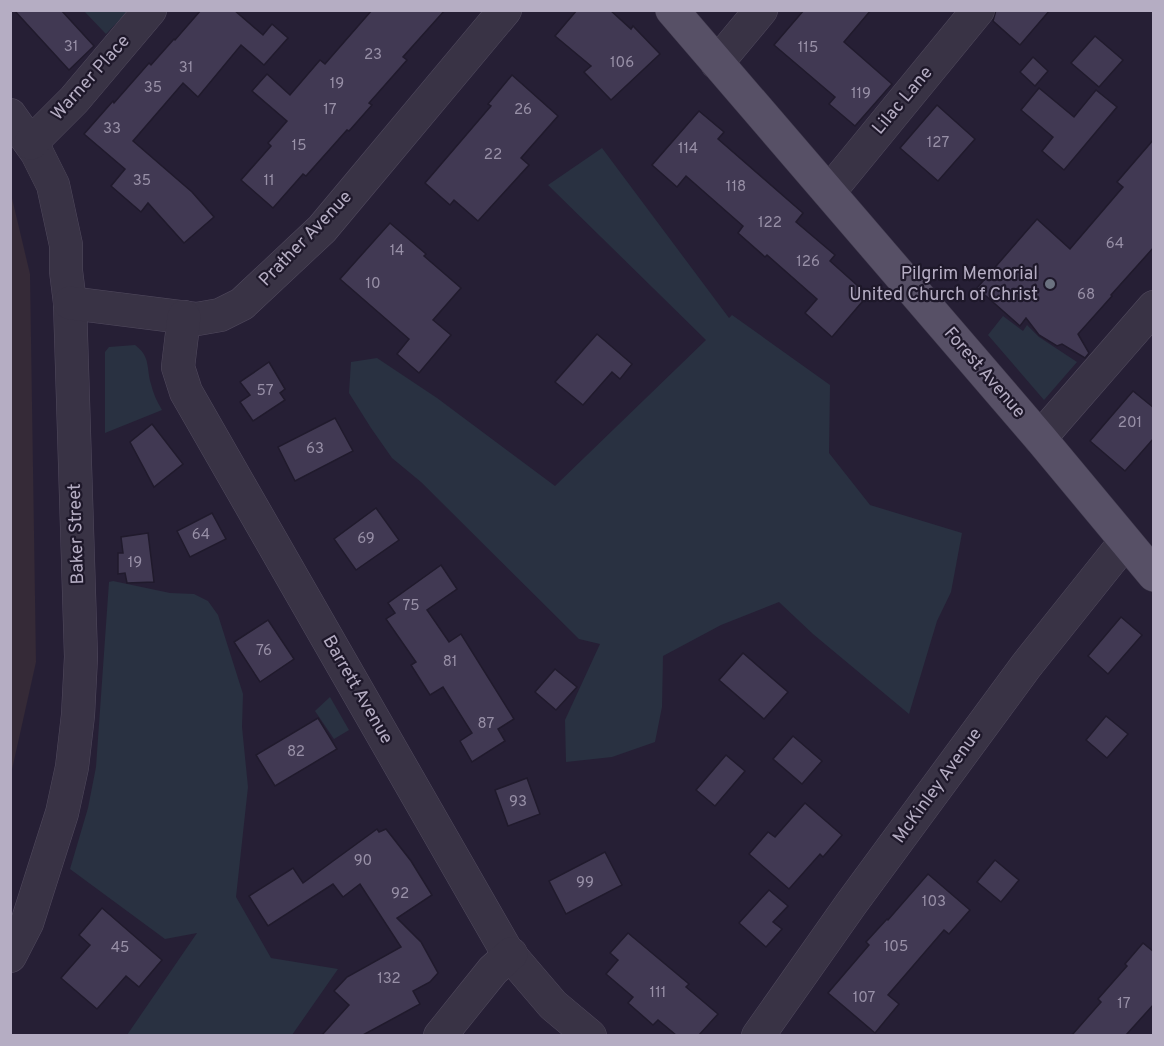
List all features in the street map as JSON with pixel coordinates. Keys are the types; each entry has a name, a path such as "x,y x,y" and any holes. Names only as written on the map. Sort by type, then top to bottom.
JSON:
{"main road":[{"name":"Forest Avenue","path":"672,10 1040,438 1154,575"}],"street":[{"name":"Warner Place","path":"31,143 74,100 150,10"},
{"name":"Prather Avenue","path":"70,303 197,319 220,315 242,304 329,220 505,10"},
{"path":"717,63 761,10"},
{"name":"Lilac Lane","path":"828,192 978,10"},
{"name":"Baker Street","path":"10,115 31,143 53,185 66,245 70,303 81,657 72,766 62,813 27,923 10,956"},
{"path":"1040,438 1154,307"},
{"name":"Barrett Avenue","path":"184,317 178,367 186,392 511,954 553,1005 590,1035"},
{"name":"McKinley Avenue","path":"758,1035 1026,666 1125,542"},
{"path":"440,1035 493,970 511,954"}],"shaded area":[{"path":"84,11 128,11 106,34"},
{"path":"602,148 729,318 732,315 830,385 829,453 870,505 962,533 951,592 937,621 909,714 813,634 779,602 721,625 663,656 662,707 655,742 612,757 566,762 565,720 600,644 579,639 421,482 392,458 349,393 351,362 377,358 437,398 555,486 706,340 548,185"},
{"path":"11,194 30,274 36,662 11,774"},
{"path":"1003,316 1023,331 1027,325 1039,337 1077,362 1044,400 988,335"},
{"path":"135,345 146,358 153,391 162,410 105,433 105,352 109,347"},
{"path":"109,582 170,593 194,594 208,601 218,615 243,694 242,727 248,787 236,897 271,958 338,969 292,1035 127,1035 197,933 165,939 70,869 88,808 96,767"},
{"path":"330,697 349,730 334,739 315,711"}],"building":[{"path":"14,10 61,10 94,46 69,70"},
{"path":"201,10 234,10 263,35 272,24 288,38 264,65 241,45 198,97 183,83 133,141 192,192 214,217 184,243 148,203 141,212 111,186 125,169 84,134"},
{"path":"372,10 445,10 403,57 407,60 369,103 372,105 306,176 303,174 273,208 241,180 271,146 268,143 287,121 252,91 267,74 290,95 320,60 325,64"},
{"path":"577,10 610,10 631,29 633,26 660,54 611,100 584,72 591,66 555,36"},
{"path":"804,10 871,10 844,42 892,84 855,126 829,104 835,97 774,45"},
{"path":"996,10 1050,10 1020,45 993,21"},
{"path":"1095,36 1123,60 1099,87 1071,63"},
{"path":"1033,57 1048,71 1035,86 1020,72"},
{"path":"512,75 558,116 521,158 529,165 478,221 454,200 450,205 425,183 491,106 488,104"},
{"path":"1039,88 1074,117 1096,90 1117,107 1064,170 1042,151 1053,137 1021,110"},
{"path":"937,105 975,139 938,181 900,148"},
{"path":"699,111 724,132 718,139 803,213 796,222 835,255 830,261 868,295 832,337 805,313 817,299 738,233 743,226 686,176 677,187 652,165"},
{"path":"1154,139 1154,247 1078,334 1089,353 1085,358 1062,344 1057,346 1039,335 1026,318 1020,326 977,288 1037,219 1070,249 1123,187 1117,182"},
{"path":"390,223 461,288 433,320 451,335 419,373 397,354 409,339 340,279"},
{"path":"597,334 632,364 620,379 612,372 583,405 555,382"},
{"path":"269,362 285,389 280,393 285,400 253,421 240,402 250,395 240,382"},
{"path":"1133,391 1154,408 1154,438 1125,471 1090,441"},
{"path":"335,418 353,451 295,481 278,447"},
{"path":"152,424 183,464 154,487 130,442"},
{"path":"376,508 399,540 356,570 334,539"},
{"path":"212,513 226,539 190,557 177,531"},
{"path":"148,533 154,582 127,583 125,573 118,574 118,553 123,553 121,537"},
{"path":"441,565 457,589 427,610 449,642 461,634 514,719 498,729 505,741 472,762 460,741 472,733 443,687 430,695 411,665 416,662 386,619 395,613 388,603"},
{"path":"1121,617 1142,635 1108,674 1088,656"},
{"path":"268,620 294,659 260,682 234,642"},
{"path":"743,653 788,692 764,719 719,680"},
{"path":"555,669 577,687 556,710 535,692"},
{"path":"1106,716 1128,734 1107,758 1086,740"},
{"path":"318,718 337,749 275,786 256,755"},
{"path":"793,736 822,761 802,784 773,759"},
{"path":"726,755 745,771 715,806 696,790"},
{"path":"527,778 540,814 508,826 495,790"},
{"path":"805,803 842,835 823,857 820,854 789,889 749,854 768,832 775,837"},
{"path":"377,829 379,832 386,829 411,861 432,895 397,918 421,942 438,973 430,982 413,991 420,1004 363,1035 322,1035 349,1005 334,991 347,977 401,947 360,884 343,897 333,884 268,926 249,896 293,868 303,883"},
{"path":"605,852 622,885 566,914 549,881"},
{"path":"995,860 1019,880 1001,902 977,882"},
{"path":"928,874 970,910 949,934 944,930 888,995 899,1004 875,1033 828,993 869,945 866,942"},
{"path":"769,890 788,906 773,922 782,929 766,947 739,923"},
{"path":"102,908 162,960 139,987 126,976 97,1009 61,978 90,945 79,935"},
{"path":"628,933 689,984 686,987 718,1014 699,1035 676,1035 658,1020 653,1025 628,1003 633,997 606,974 618,960 610,953"},
{"path":"1143,943 1154,952 1154,1004 1126,1035 1072,1035 1101,1002 1098,999 1127,966 1125,964"}],"place":[{"name":"Pilgrim Memorial United Church of Christ","path":"1050,284"}]}
